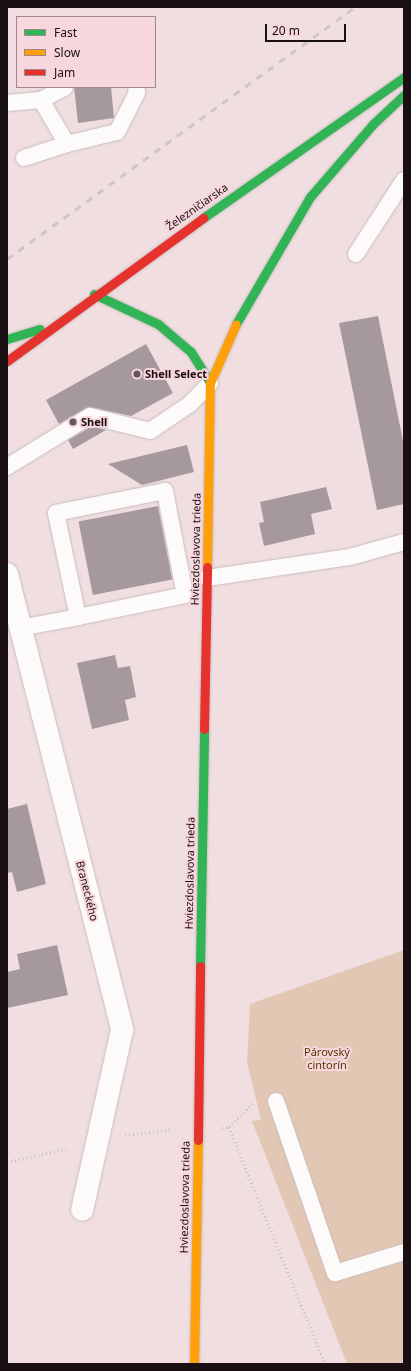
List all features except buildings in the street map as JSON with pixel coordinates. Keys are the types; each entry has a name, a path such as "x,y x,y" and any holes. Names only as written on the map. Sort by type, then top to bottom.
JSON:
{"street":[{"name":"Železničiarska","path":"7,361 51,325 94,294 404,77"},
{"path":"210,383 242,311 310,197 373,124 404,95"},
{"path":"94,294 158,324 191,352 210,383"},
{"path":"7,339 51,325"},
{"name":"Hviezdoslavova trieda","path":"194,1364 210,383"},
{"name":"Braneckého","path":"7,574 122,1030 82,1210"}],"lane":[{"path":"7,103 41,100 63,88"},
{"path":"24,158 67,144 117,132 137,93 136,88"},
{"path":"41,100 67,144"},
{"path":"356,254 404,180"},
{"path":"7,467 90,416 150,431 190,404 210,383"},
{"path":"20,628 78,617 185,595 165,491 56,513 78,617"},
{"path":"208,578 350,556 404,542"},
{"path":"276,1101 335,1273 404,1252"}],"path":[{"path":"198,1128 229,1127 250,1102 276,1101"},
{"path":"229,1127 325,1364"}],"green space":[{"name":"Párovský cintorín","path":"404,950 404,1364 347,1364 252,1121 261,1120 247,1062 250,1004"}],"railway":[{"path":"7,259 355,7"}],"traffic: fast":[{"path":"203,218 404,77"},
{"path":"236,324 310,197 373,124 404,95"},
{"path":"94,294 158,324 191,352 210,383"},
{"path":"7,339 39,329"},
{"path":"200,966 204,729"}],"traffic: slow":[{"path":"207,567 210,383 236,324"},
{"path":"194,1364 198,1140"}],"traffic: jam":[{"path":"7,361 203,218"},
{"path":"204,729 207,567"},
{"path":"198,1140 200,966"}],"place":[{"name":"Shell Select","path":"137,374"},
{"name":"Shell","path":"73,422"}]}
